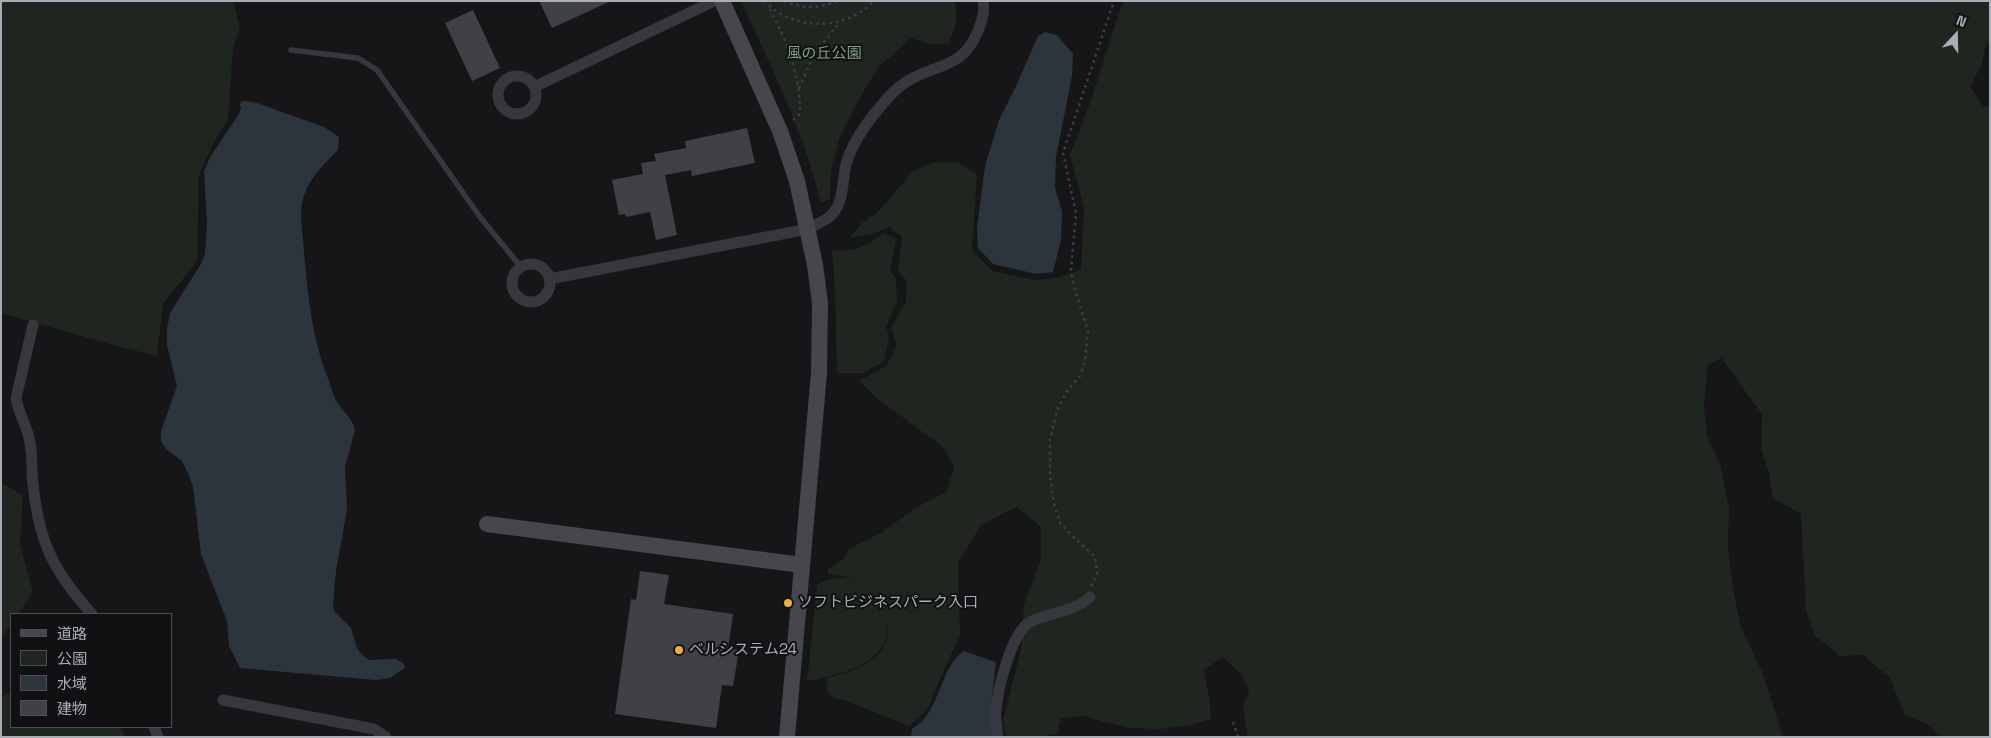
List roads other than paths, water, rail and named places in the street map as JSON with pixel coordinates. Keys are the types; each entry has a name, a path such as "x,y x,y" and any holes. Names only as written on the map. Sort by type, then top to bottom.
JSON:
{"street":[{"path":"534,87 714,1"},
{"path":"722,1 780,131 797,181 808,229 820,303 819,373 787,737"},
{"path":"549,279 808,229 829,217 836,209 841,193 846,162 851,149 886,100 912,78 955,61 971,45 982,20 983,1"},
{"path":"534,264 545,270 550,288 543,298 537,301 525,301 520,298 513,288 513,276 521,267 534,264"},
{"path":"34,326 16,398 29,437 38,518 49,556 61,577 91,613"},
{"path":"487,524 802,565"},
{"path":"998,737 996,712 1002,676 1018,636 1028,623 1083,604 1090,597"},
{"path":"223,700 374,729 386,737"}],"lane":[{"path":"291,50 358,58 377,70 480,216 521,267"}],"water":[{"path":"1045,32 1057,35 1073,54 1072,76 1056,157 1055,188 1062,212 1061,240 1053,272 1036,274 993,264 978,248 977,228 985,166 999,120 1038,36"},
{"path":"243,101 254,102 324,127 339,137 338,150 319,170 307,188 302,202 301,215 309,301 318,349 335,399 352,422 355,430 345,467 347,510 336,571 333,604 334,611 351,628 356,646 362,655 369,660 396,659 404,664 405,668 390,678 375,680 240,668 229,646 227,621 201,554 193,487 182,461 166,449 161,441 161,431 177,386 167,345 170,313 201,264 205,254 207,222 204,172 210,157 238,115 241,109 240,104"},
{"path":"964,651 996,662 991,707 993,737 911,737 912,729 929,712 949,668"}],"place":[{"name":"ソフトビジネスパーク入口","path":"788,603"},
{"name":"ベルシステム24","path":"679,650"}],"park label":[{"name":"風の丘公園","path":"824,54"}]}
